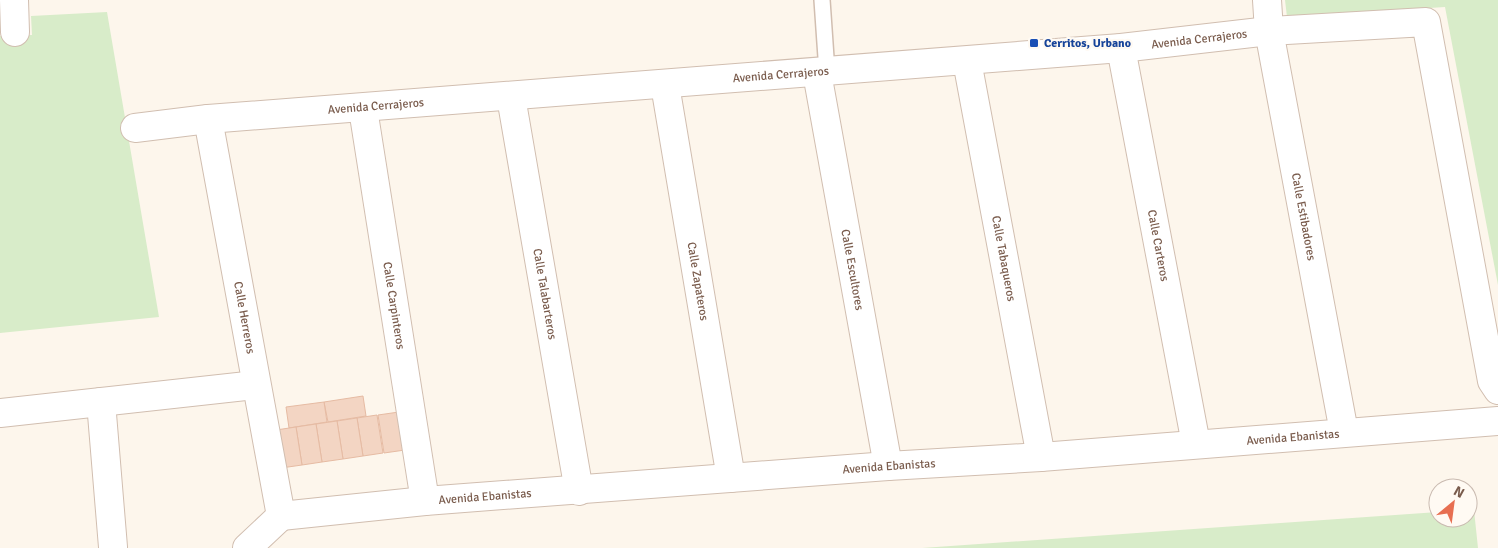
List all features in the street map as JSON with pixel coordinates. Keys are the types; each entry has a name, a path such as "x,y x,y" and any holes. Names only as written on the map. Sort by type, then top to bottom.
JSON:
{"street":[{"path":"14,0 15,32"},
{"name":"Calle Estibadores","path":"1267,0 1269,31 1344,432"},
{"name":"Avenida Cerrajeros","path":"134,128 208,119 511,97 1121,48 1269,31 1426,22 1492,381 1498,390"},
{"name":"Calle Carteros","path":"1121,48 1196,444"},
{"name":"Calle Tabaqueros","path":"967,61 1041,457"},
{"name":"Calle Escultores","path":"822,72 888,466"},
{"name":"Calle Zapateros","path":"665,85 731,478"},
{"name":"Calle Talabarteros","path":"511,97 579,491"},
{"name":"Calle Carpinteros","path":"363,108 424,501"},
{"name":"Calle Herreros","path":"208,119 281,516"},
{"path":"0,413 256,385"},
{"path":"101,402 113,546"},
{"name":"Avenida Ebanistas","path":"281,516 424,501 579,491 888,466 1041,457 1498,421"},
{"path":"247,548 281,516"}],"lane":[{"path":"822,0 822,72"}],"green space":[{"path":"1285,0 1498,0 1498,285 1445,7 1287,17"},
{"path":"107,12 159,317 0,333 0,36 32,35 31,16"},
{"path":"1428,513 1428,528 1476,528 1478,548 922,548"}],"building":[{"path":"363,396 366,416 328,422 324,402"},
{"path":"324,402 327,422 289,428 286,407"},
{"path":"399,412 405,450 384,453 378,415"},
{"path":"377,415 383,453 363,456 357,418"},
{"path":"357,418 363,456 343,459 337,421"},
{"path":"337,421 343,459 322,462 316,424"},
{"path":"316,424 322,462 302,465 296,427"},
{"path":"296,427 302,465 281,468 276,430"}],"place":[{"name":"Cerritos, Urbano","path":"1034,43"}]}
